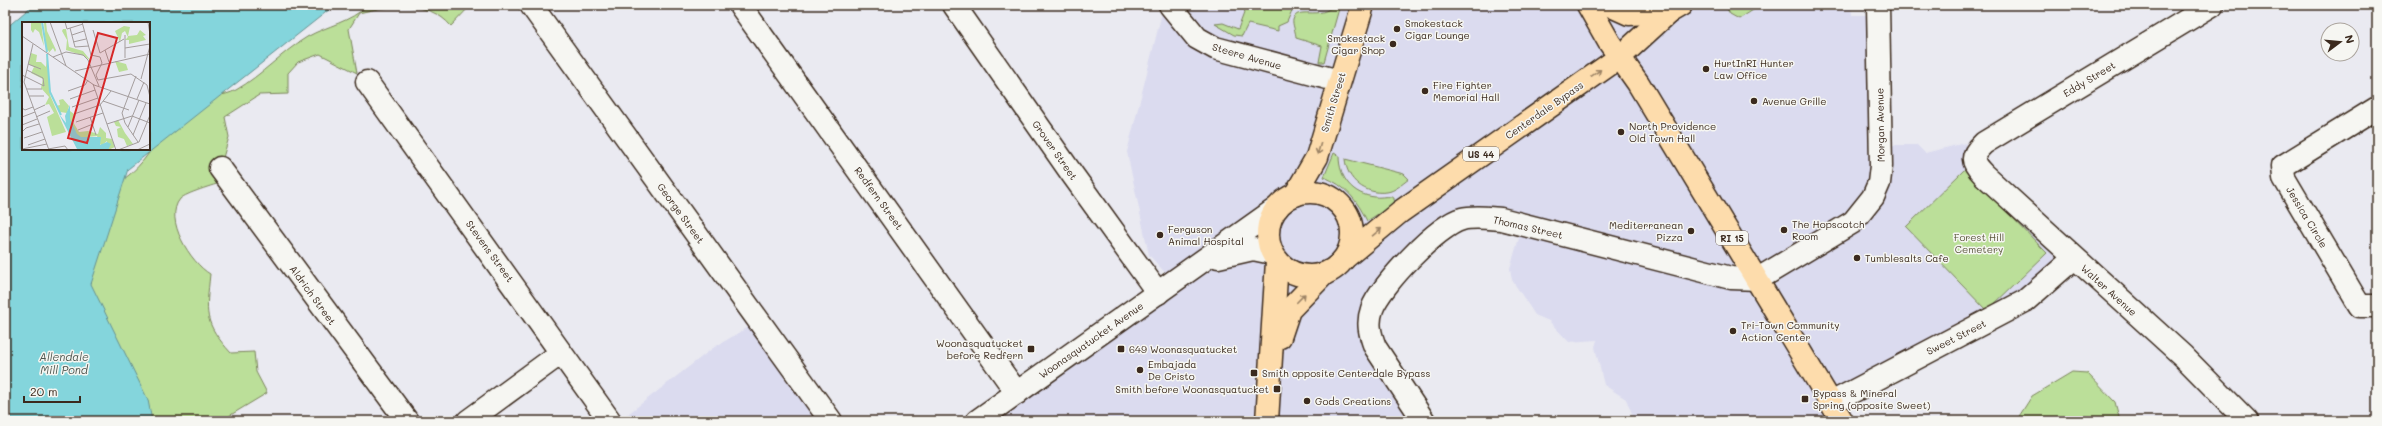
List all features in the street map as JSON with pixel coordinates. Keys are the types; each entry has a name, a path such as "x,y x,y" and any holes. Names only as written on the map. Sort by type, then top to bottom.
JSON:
{"main road":[{"name":"Smith Street","path":"1295,195 1317,157 1363,5"},
{"name":"RI 15","path":"1588,5 1638,83 1758,279 1842,421"},
{"path":"1609,5 1629,14 1675,9"},
{"name":"Centerdale Bypass","path":"1347,256 1400,212 1620,56 1675,9"},
{"path":"1271,372 1282,327 1289,310 1323,275 1340,264 1347,256 1353,234 1346,212 1338,203 1318,192 1295,195 1277,208 1272,216 1268,230 1269,244 1275,257 1293,273 1313,277 1323,275"},
{"path":"1267,421 1271,372 1275,257"}],"street":[{"name":"George Street","path":"531,5 831,421"},
{"name":"Redfern Street","path":"740,5 1017,393"},
{"name":"Grover Street","path":"954,5 1072,174 1158,292"},
{"name":"Steere Avenue","path":"1170,5 1197,38 1215,48 1339,81"},
{"name":"Morgan Avenue","path":"1758,279 1854,222 1873,197 1879,183 1882,151 1878,5"},
{"name":"Eddy Street","path":"1973,159 1976,150 1984,142 2212,5"},
{"name":"Stevens Street","path":"368,82 533,311 560,353 610,421"},
{"name":"Jessica Circle","path":"2377,108 2283,166 2284,178 2360,306 2377,306"},
{"name":"Walter Avenue","path":"1973,159 1974,166 2073,258 2183,356 2247,421"},
{"name":"Aldrich Street","path":"220,168 407,421"},
{"name":"Woonasquatucket Avenue","path":"977,421 1277,208"},
{"name":"Thomas Street","path":"1424,421 1375,348 1370,335 1369,323 1372,309 1384,286 1434,236 1461,219 1482,217 1501,219 1731,278 1758,279"},
{"name":"Woonasquatucket Avenue","path":"1205,260 1243,250 1253,249 1275,257"},
{"name":"Sweet Street","path":"1831,402 2025,301 2073,258"},
{"path":"468,421 560,353"}],"shaded area":[{"path":"1164,5 1739,5 1730,13 1739,19 1761,5 1851,5 1852,15 1870,15 1875,145 1917,145 1925,153 1965,143 1968,152 2061,258 2029,293 1884,366 1833,421 1635,421 1626,399 1604,385 1595,347 1597,340 1569,342 1549,321 1535,315 1512,280 1510,268 1522,228 1468,218 1368,310 1414,421 978,421 1170,278 1149,255 1127,152"},
{"path":"752,325 827,421 619,421 713,348"}],"green space":[{"path":"368,5 471,5 451,26 432,12 421,8 396,7 359,13 349,29 357,73 320,54 298,62 288,73 288,94 259,95 225,117 229,137 220,168 223,182 194,192 180,199 176,208 175,218 177,229 188,251 210,274 208,317 215,333 231,353 254,352 256,372 267,393 229,416 228,421 145,421 49,230 100,197 129,175 146,157 175,117 184,109 205,98 226,94 236,90 255,78 307,37 346,20"},
{"path":"1247,5 1325,5 1317,7 1293,8 1287,22 1278,26 1278,31 1248,24 1242,36 1234,35 1215,24 1223,23 1238,29"},
{"path":"1334,5 1340,5 1324,62 1319,62 1322,46 1296,38 1293,20 1295,16 1299,14 1322,12 1328,10"},
{"path":"1725,5 1761,5 1739,19 1730,14"},
{"path":"1334,153 1339,156 1345,178 1354,189 1367,196 1392,197 1394,198 1394,204 1367,221 1350,194 1339,185 1324,177"},
{"path":"1345,159 1404,174 1409,179 1393,190 1387,192 1371,191 1358,184 1353,179 1346,167"},
{"name":"Forest Hill Cemetery","path":"1965,169 2047,253 1987,311 1906,227"},
{"path":"2072,372 2087,373 2115,402 2120,421 2005,421 2018,418 2032,396"}],"water":[{"name":"Allendale Mill Pond","path":"33,5 335,5 128,169 91,284 148,400 152,421 5,421 5,29"}],"place":[{"name":"Smokestack Cigar Lounge","path":"1397,29"},
{"name":"Smokestack Cigar Shop","path":"1393,44"},
{"name":"HurtInRI Hunter Law Office","path":"1706,69"},
{"name":"Fire Fighter Memorial Hall","path":"1425,91"},
{"name":"Avenue Grille","path":"1754,101"},
{"name":"North Providence Old Town Hall","path":"1621,132"},
{"name":"The Hopscotch Room","path":"1784,230"},
{"name":"Mediterranean Pizza","path":"1691,231"},
{"name":"Ferguson Animal Hospital","path":"1160,235"},
{"name":"Tumblesalts Cafe","path":"1857,258"},
{"name":"Tri-Town Community Action Center","path":"1733,331"},
{"name":"Woonasquatucket before Redfern","path":"1031,349"},
{"name":"649 Woonasquatucket","path":"1121,349"},
{"name":"Embajada De Cristo","path":"1140,370"},
{"name":"Smith opposite Centerdale Bypass","path":"1254,373"},
{"name":"Smith before Woonasquatucket","path":"1277,389"},
{"name":"Bypass & Mineral Spring (opposite Sweet)","path":"1805,399"},
{"name":"Gods Creations","path":"1307,401"}]}
